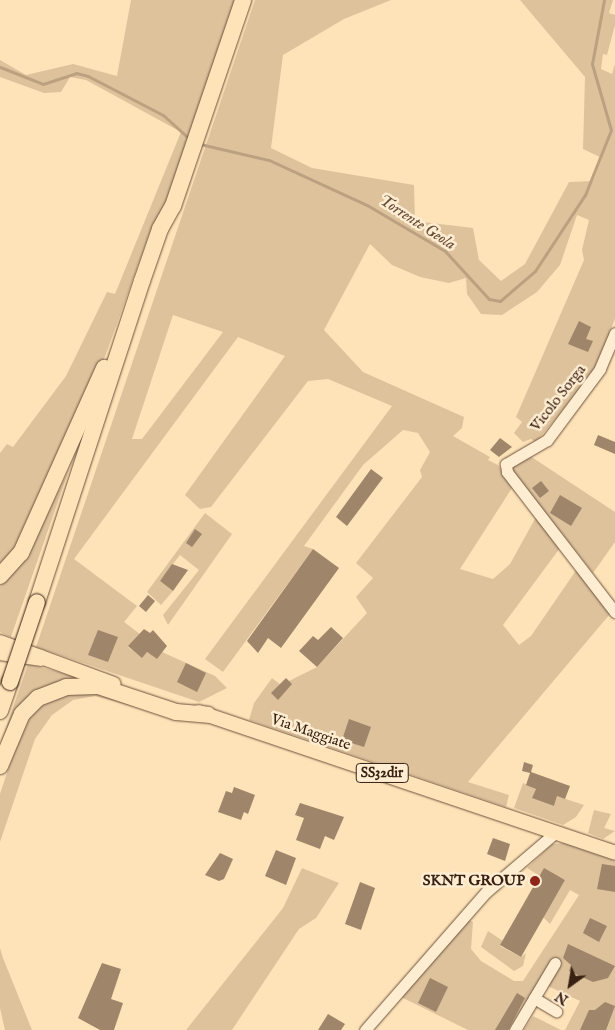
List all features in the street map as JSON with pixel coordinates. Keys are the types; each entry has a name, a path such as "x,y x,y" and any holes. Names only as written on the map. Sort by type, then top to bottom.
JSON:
{"highway":[{"path":"0,711 142,281 195,141 243,0"},
{"path":"0,576 21,553 142,281"},
{"path":"0,652 41,658"},
{"path":"0,698 10,682"},
{"path":"0,766 22,714 38,698 66,687 98,686 176,712 208,714"}],"main road":[{"name":"SS32dir","path":"0,642 41,658"},
{"name":"Via Maggiate","path":"41,658 615,853"}],"street":[{"name":"Vicolo Sorga","path":"615,333 610,361 547,440 506,464 507,472 615,612"},
{"path":"365,1030 486,892 556,832"},
{"path":"515,1030 555,963"},
{"path":"534,998 556,1011"}],"shaded area":[{"path":"131,0 237,0 166,204 150,232 106,354 19,546 0,571 0,453 7,444 13,447 66,376 107,292 115,294 181,132 86,80 70,77 61,92 44,93 0,77 0,60 26,75 73,64 117,76"},
{"path":"255,0 391,0 344,19 283,55 271,148 312,168 414,185 415,221 473,228 479,260 501,281 525,264 569,182 593,181 602,158 583,149 585,77 520,0 613,0 609,13 615,15 615,25 607,55 603,54 601,69 612,74 615,64 615,319 595,369 536,442 531,439 523,442 514,433 522,422 516,417 584,260 582,250 589,220 577,215 560,265 537,292 502,315 481,314 467,294 466,278 449,283 420,277 392,265 370,244 324,330 363,372 464,417 462,428 453,436 490,457 488,460 498,465 512,488 460,569 493,579 510,564 536,517 560,548 503,625 519,645 531,636 577,569 610,614 468,782 509,795 506,807 249,720 254,703 272,678 281,685 317,667 367,613 356,597 373,578 356,563 422,477 420,470 430,452 418,433 403,430 363,465 304,546 313,549 223,672 205,659 392,406 328,379 308,381 211,507 200,509 185,495 285,356 238,337 74,559 137,606 124,622 140,634 128,647 142,657 147,652 157,659 162,652 215,676 227,688 199,702 36,647","holes":["173,315 223,332 142,439 132,439"]},
{"path":"530,456 615,512 615,542 593,573 511,469"},
{"path":"70,467 11,637 0,632 0,586 27,557"},
{"path":"205,513 232,534 168,625 163,615 199,570 180,555 160,581 173,591 161,605 147,592"},
{"path":"28,664 77,677 76,681 59,683 0,745"},
{"path":"65,693 103,694 157,713 95,696 73,700 52,715 35,739 0,842 0,794 20,733 29,715 45,701"},
{"path":"523,783 536,789 533,798 554,806 557,796 584,805 576,817 563,825 514,808"},
{"path":"594,810 611,814 604,828 615,831 603,839 588,833"},
{"path":"566,843 615,861 615,1030 565,1030 580,1001 539,982 510,1030 468,1030 399,996 469,920 473,922 471,949 481,961 514,981 523,981 579,895 570,890 550,924 543,917 565,880 544,869 540,876 527,868 552,844"},
{"path":"302,868 339,883 316,918 299,929 232,1030 186,1030 283,908"},
{"path":"488,931 503,941 500,946 521,957 526,953 523,966 514,971 481,947"},
{"path":"0,948 32,1030 5,1030 0,1008"},
{"path":"533,1016 561,1030 524,1030"}],"building":[{"path":"579,321 591,327 586,339 593,341 588,352 568,344"},
{"path":"598,435 615,442 615,454 594,445"},
{"path":"500,438 512,447 499,457 490,450"},
{"path":"371,469 383,478 347,526 336,517"},
{"path":"541,481 549,491 540,498 532,488"},
{"path":"560,495 582,508 571,526 550,513"},
{"path":"195,529 202,534 192,547 186,543"},
{"path":"313,549 339,568 281,648 268,638 258,653 247,641"},
{"path":"172,564 188,570 173,591 160,581"},
{"path":"148,595 155,601 146,612 139,606"},
{"path":"331,627 343,638 317,667 299,651 313,636 318,640"},
{"path":"144,629 150,633 153,630 167,646 157,659 147,652 142,658 128,646"},
{"path":"98,630 118,637 108,662 88,655"},
{"path":"186,663 206,673 197,692 177,682"},
{"path":"286,678 292,684 278,700 271,693"},
{"path":"349,719 371,727 364,747 342,740"},
{"path":"524,762 533,765 531,772 570,786 565,799 557,796 554,806 532,798 536,789 526,785 530,773 522,771"},
{"path":"234,787 255,795 248,814 244,812 241,820 218,812 226,791 232,793"},
{"path":"300,803 344,817 334,840 325,836 320,849 296,840 304,818 295,815"},
{"path":"493,838 510,844 505,861 487,854"},
{"path":"276,850 296,858 286,885 265,876"},
{"path":"220,853 233,859 224,879 219,881 205,875"},
{"path":"602,864 615,866 615,892 597,889"},
{"path":"544,868 565,880 521,957 500,945"},
{"path":"360,882 375,888 361,930 345,924"},
{"path":"590,918 607,926 599,942 583,933"},
{"path":"568,944 615,966 608,978 593,982 569,971 571,965 563,958"},
{"path":"102,963 121,969 111,999 123,1003 114,1030 100,1030 78,1018"},
{"path":"430,978 448,987 436,1012 418,1003"},
{"path":"517,993 525,998 508,1030 495,1030"},
{"path":"605,1002 615,1006 606,1030 580,1030 589,1010 595,1010"},
{"path":"328,1014 345,1024 341,1030 318,1030"}],"waterway":[{"name":"Torrente Geola","path":"200,144 269,160 367,205 445,251 489,299 500,301 535,271 585,195 611,130 592,64 604,0"},
{"name":"Torrente Geola","path":"0,67 43,84 76,73 88,76 163,115 190,139"}],"place":[{"name":"SKNT GROUP","path":"535,881"}]}
